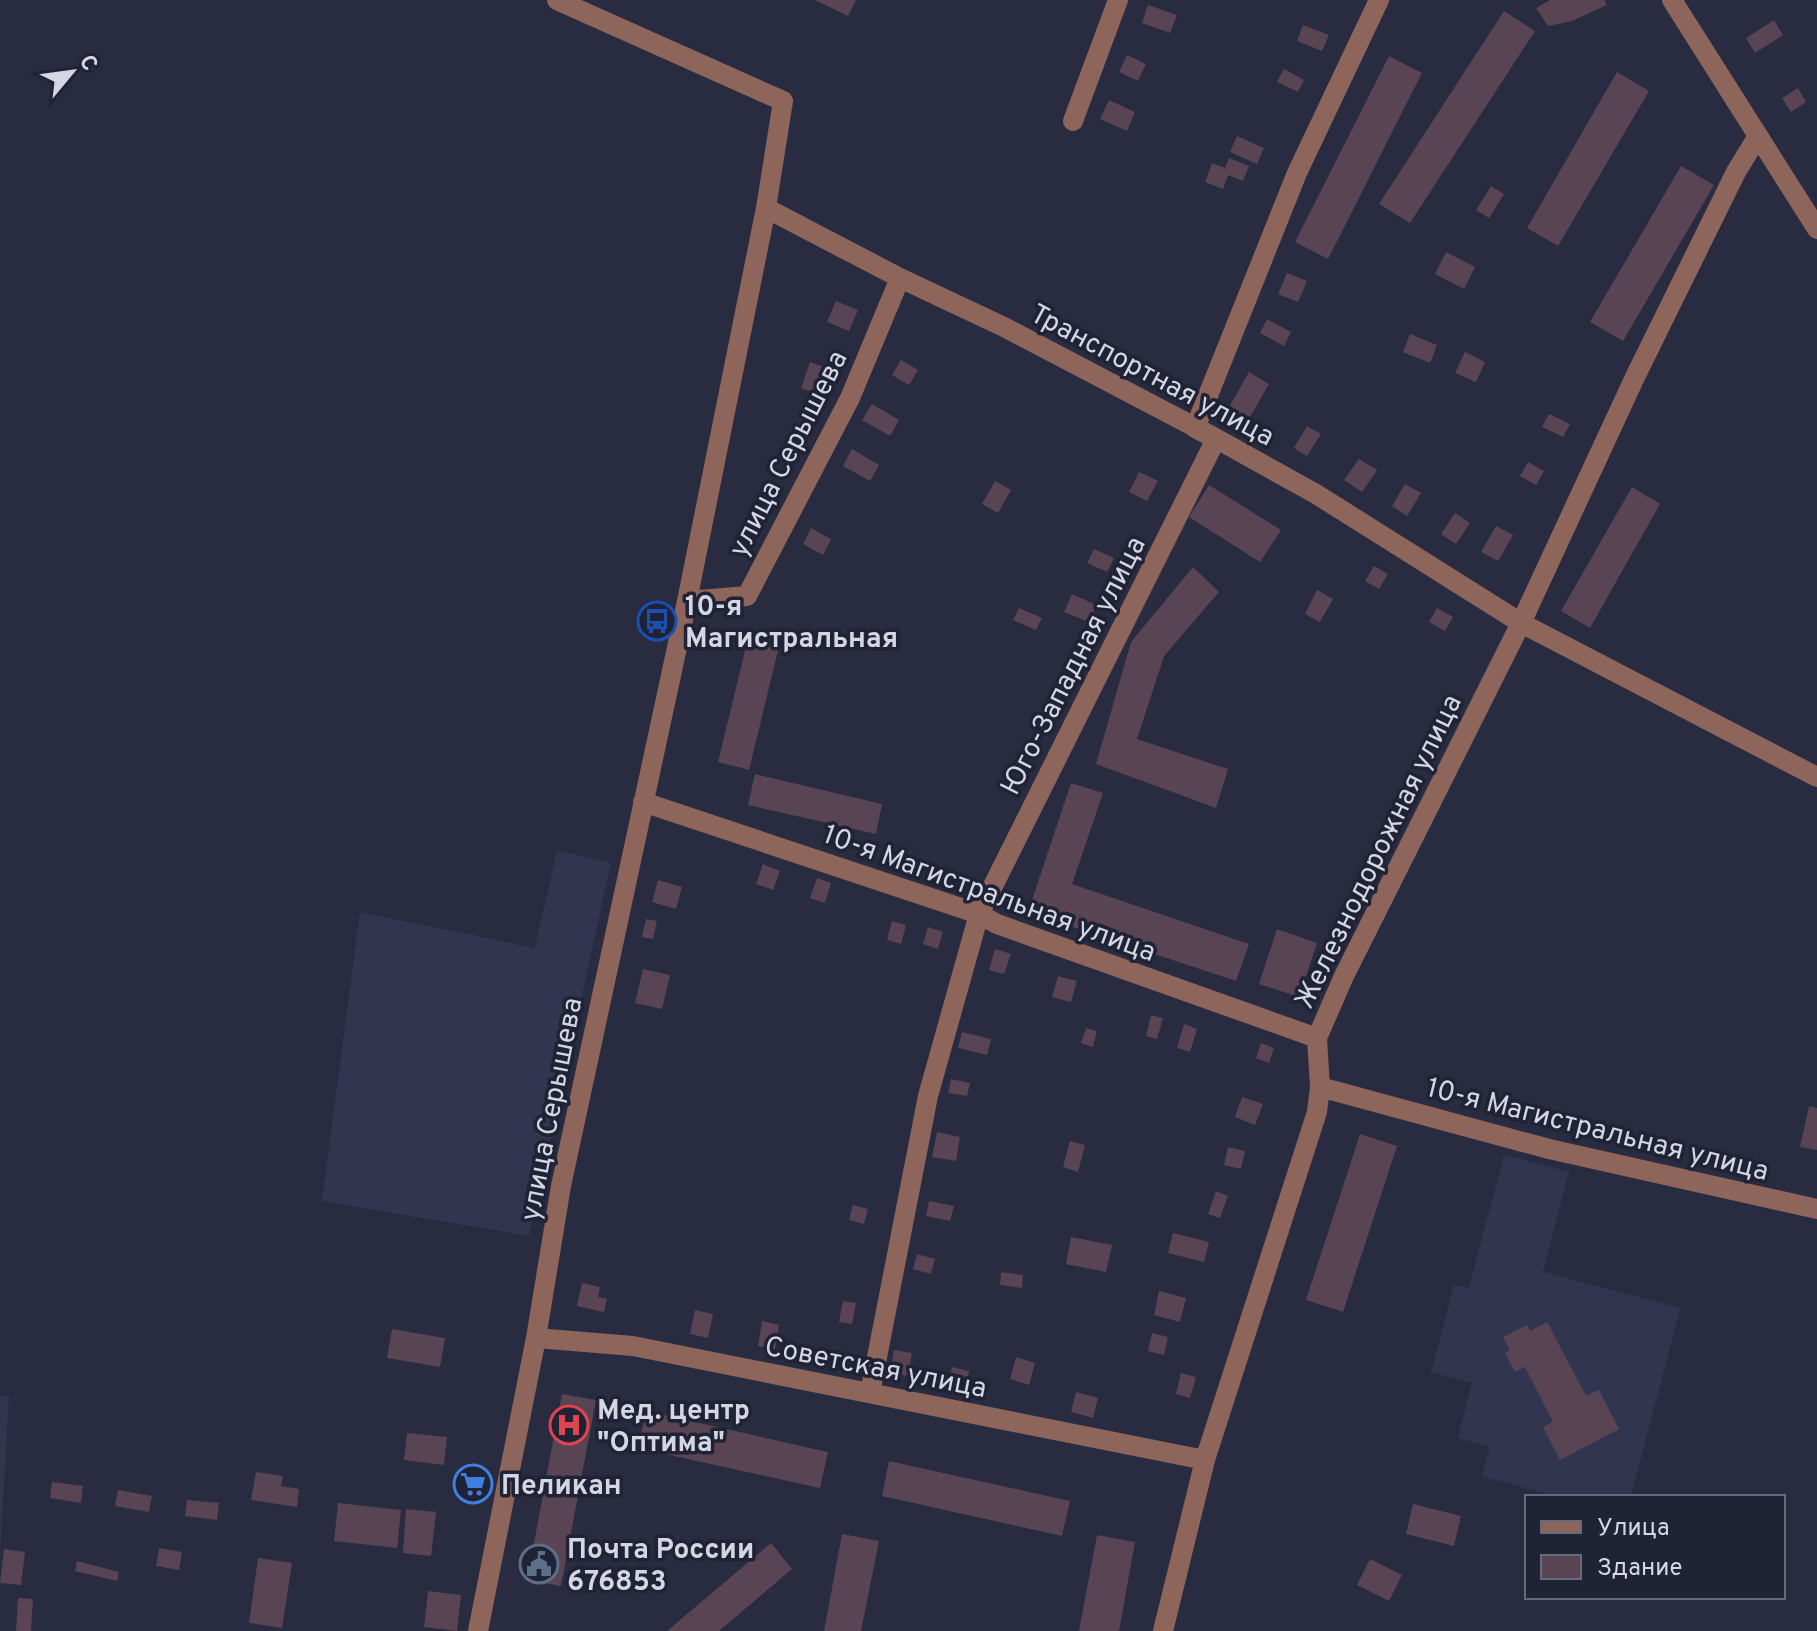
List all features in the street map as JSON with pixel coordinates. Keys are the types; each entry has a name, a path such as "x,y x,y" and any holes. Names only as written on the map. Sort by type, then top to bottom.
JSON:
{"street":[{"path":"557,0 783,101 766,208"},
{"path":"1073,121 1118,0"},
{"path":"1195,428 1297,173 1379,0"},
{"path":"1672,0 1817,229"},
{"name":"Железнодорожная улица","path":"1163,1631 1205,1460 1317,1112 1320,1087 1317,1038 1344,976 1521,623 1635,377 1736,172 1758,136"},
{"name":"Транспортная улица","path":"766,208 900,278 1004,327 1216,439 1316,494 1521,623 1817,777"},
{"name":"улица Серышева","path":"478,1631 536,1338 561,1186 687,601 766,208"},
{"name":"улица Серышева","path":"687,601 747,596 850,398 900,278"},
{"name":"Юго-Западная улица","path":"870,1393 928,1096 979,914 1216,439"},
{"name":"10-я Магистральная улица","path":"643,802 979,914 997,924 1317,1038"},
{"name":"10-я Магистральная улица","path":"1320,1087 1549,1149 1817,1209"},
{"name":"Советская улица","path":"536,1338 633,1346 1205,1460"}],"shaded area":[{"path":"557,850 611,863 529,1236 322,1201 360,912 535,948"},
{"path":"1504,1155 1569,1172 1543,1272 1680,1308 1632,1495 1552,1495 1482,1476 1490,1447 1458,1438 1472,1383 1431,1372 1454,1285 1469,1288"},
{"path":"0,1395 9,1397 0,1553"}],"building":[{"path":"815,0 856,0 848,16"},
{"path":"1550,0 1604,0 1607,5 1572,21 1548,26 1536,8"},
{"path":"1148,5 1177,15 1170,33 1142,23"},
{"path":"1504,11 1535,31 1410,223 1379,204"},
{"path":"1774,20 1783,35 1755,53 1746,38"},
{"path":"1303,25 1329,35 1322,51 1297,41"},
{"path":"1127,55 1146,64 1138,81 1119,72"},
{"path":"1389,56 1422,73 1328,259 1295,242"},
{"path":"1284,69 1304,80 1298,92 1277,82"},
{"path":"1617,72 1649,91 1558,246 1527,228"},
{"path":"1798,88 1806,102 1791,112 1782,98"},
{"path":"1109,100 1135,112 1127,131 1100,119"},
{"path":"1237,136 1264,148 1257,164 1230,152"},
{"path":"1229,158 1249,166 1243,181 1228,175 1223,189 1205,182 1212,163 1225,168"},
{"path":"1681,166 1714,185 1623,341 1590,322"},
{"path":"1491,186 1504,194 1489,218 1476,210"},
{"path":"1446,252 1475,267 1464,289 1435,274"},
{"path":"1287,273 1307,281 1298,302 1278,294"},
{"path":"836,301 858,310 849,331 827,322"},
{"path":"1267,319 1291,332 1284,346 1260,333"},
{"path":"1410,334 1437,345 1430,363 1403,352"},
{"path":"1465,352 1485,362 1476,382 1455,373"},
{"path":"901,360 918,370 909,385 892,375"},
{"path":"810,362 830,369 826,381 820,379 815,393 801,388"},
{"path":"1249,372 1269,384 1247,422 1227,411"},
{"path":"872,404 899,420 890,436 862,420"},
{"path":"1549,414 1570,424 1563,437 1542,427"},
{"path":"1307,426 1321,434 1307,456 1294,448"},
{"path":"852,449 879,465 870,481 843,466"},
{"path":"1359,459 1377,470 1362,492 1344,480"},
{"path":"1528,462 1544,471 1536,485 1520,476"},
{"path":"1139,472 1158,481 1147,501 1129,492"},
{"path":"995,481 1011,490 998,513 982,504"},
{"path":"1405,484 1421,493 1407,516 1392,506"},
{"path":"1209,485 1281,530 1260,562 1189,517"},
{"path":"1632,487 1660,504 1590,628 1561,611"},
{"path":"1455,513 1470,523 1456,544 1441,534"},
{"path":"1496,526 1513,535 1498,561 1481,552"},
{"path":"811,528 831,539 823,555 803,544"},
{"path":"1094,549 1114,558 1107,572 1087,563"},
{"path":"1374,566 1388,574 1379,589 1365,581"},
{"path":"1193,567 1219,592 1164,656 1137,739 1228,769 1216,808 1096,764 1131,642"},
{"path":"1317,590 1333,599 1320,622 1305,614"},
{"path":"1072,594 1096,605 1089,622 1064,612"},
{"path":"1019,608 1042,618 1036,630 1013,620"},
{"path":"1437,608 1453,617 1445,631 1429,622"},
{"path":"750,630 781,638 749,770 718,762"},
{"path":"755,774 882,804 876,834 748,805"},
{"path":"1071,783 1103,793 1072,884 1249,944 1236,981 1028,912"},
{"path":"763,864 780,871 773,890 756,884"},
{"path":"817,878 831,883 825,903 810,898"},
{"path":"658,880 682,887 676,909 652,902"},
{"path":"646,919 657,921 653,939 642,937"},
{"path":"892,921 906,925 901,944 887,940"},
{"path":"928,927 943,932 938,949 923,944"},
{"path":"1277,929 1317,943 1299,997 1259,984"},
{"path":"995,949 1011,954 1004,974 989,970"},
{"path":"643,969 670,975 662,1009 635,1003"},
{"path":"1058,976 1077,981 1071,1002 1052,997"},
{"path":"1151,1015 1163,1018 1157,1039 1146,1036"},
{"path":"1184,1024 1197,1029 1190,1052 1177,1048"},
{"path":"1086,1028 1097,1031 1093,1047 1081,1043"},
{"path":"962,1032 991,1039 987,1055 958,1048"},
{"path":"1261,1043 1274,1048 1269,1063 1256,1058"},
{"path":"951,1079 970,1083 967,1096 948,1093"},
{"path":"1242,1097 1263,1104 1255,1125 1235,1117"},
{"path":"1809,1106 1817,1108 1817,1150 1800,1147"},
{"path":"937,1132 960,1137 956,1161 932,1157"},
{"path":"1360,1134 1397,1146 1343,1312 1306,1300"},
{"path":"1070,1141 1085,1145 1078,1172 1063,1167"},
{"path":"1228,1147 1245,1151 1241,1169 1224,1165"},
{"path":"1216,1191 1228,1196 1220,1218 1208,1214"},
{"path":"929,1201 954,1206 950,1221 926,1216"},
{"path":"853,1205 868,1209 864,1224 849,1220"},
{"path":"1173,1233 1209,1242 1204,1262 1168,1253"},
{"path":"1071,1237 1112,1245 1106,1272 1066,1264"},
{"path":"917,1254 935,1259 931,1274 913,1269"},
{"path":"1001,1272 1023,1275 1022,1288 1000,1285"},
{"path":"582,1283 600,1287 598,1297 607,1299 604,1312 577,1306"},
{"path":"1159,1291 1186,1298 1180,1322 1154,1315"},
{"path":"843,1301 856,1303 852,1324 839,1322"},
{"path":"695,1310 713,1314 708,1338 690,1334"},
{"path":"762,1321 779,1325 775,1349 758,1346"},
{"path":"1547,1322 1586,1396 1599,1390 1619,1429 1560,1460 1543,1427 1553,1422 1525,1367 1515,1372 1505,1353 1510,1350 1503,1337 1527,1325 1530,1331"},
{"path":"392,1329 445,1338 440,1367 387,1358"},
{"path":"1152,1333 1168,1337 1164,1355 1148,1351"},
{"path":"894,1350 912,1353 908,1376 890,1372"},
{"path":"1016,1357 1035,1363 1029,1385 1010,1379"},
{"path":"952,1367 969,1371 965,1391 947,1387"},
{"path":"1181,1373 1196,1377 1190,1398 1176,1394"},
{"path":"1076,1392 1098,1398 1093,1418 1071,1412"},
{"path":"562,1394 596,1400 561,1586 527,1580"},
{"path":"646,1411 828,1452 820,1488 638,1448"},
{"path":"407,1433 447,1437 444,1465 404,1460"},
{"path":"889,1461 1070,1501 1062,1536 882,1496"},
{"name":"Пеликан","path":"462,1470 487,1473 483,1499 458,1495"},
{"path":"256,1472 283,1476 281,1486 299,1489 297,1507 251,1500"},
{"path":"52,1482 83,1486 81,1503 50,1498"},
{"path":"118,1490 152,1496 149,1512 115,1506"},
{"path":"187,1500 219,1503 217,1520 185,1516"},
{"path":"338,1503 401,1510 397,1548 334,1541"},
{"path":"1413,1504 1461,1516 1454,1546 1406,1534"},
{"path":"406,1509 436,1512 431,1556 403,1553"},
{"path":"842,1534 879,1541 861,1631 824,1631"},
{"path":"1097,1535 1135,1542 1119,1631 1079,1631"},
{"path":"771,1543 792,1569 719,1631 667,1631"},
{"path":"159,1548 182,1552 179,1570 156,1566"},
{"path":"4,1549 25,1552 21,1585 0,1583"},
{"path":"258,1558 292,1563 282,1628 249,1623"},
{"path":"1370,1559 1402,1575 1389,1601 1357,1585"},
{"path":"77,1561 119,1572 117,1581 75,1571"},
{"path":"428,1591 461,1595 457,1631 424,1627"},
{"path":"18,1598 33,1599 31,1631 16,1631"}],"place":[{"name":"10-я Магистральная","path":"657,621"},
{"name":"Мед. центр \"Оптима\"","path":"569,1425"},
{"name":"Пеликан","path":"473,1484"},
{"name":"Почта России 676853","path":"539,1564"}]}
